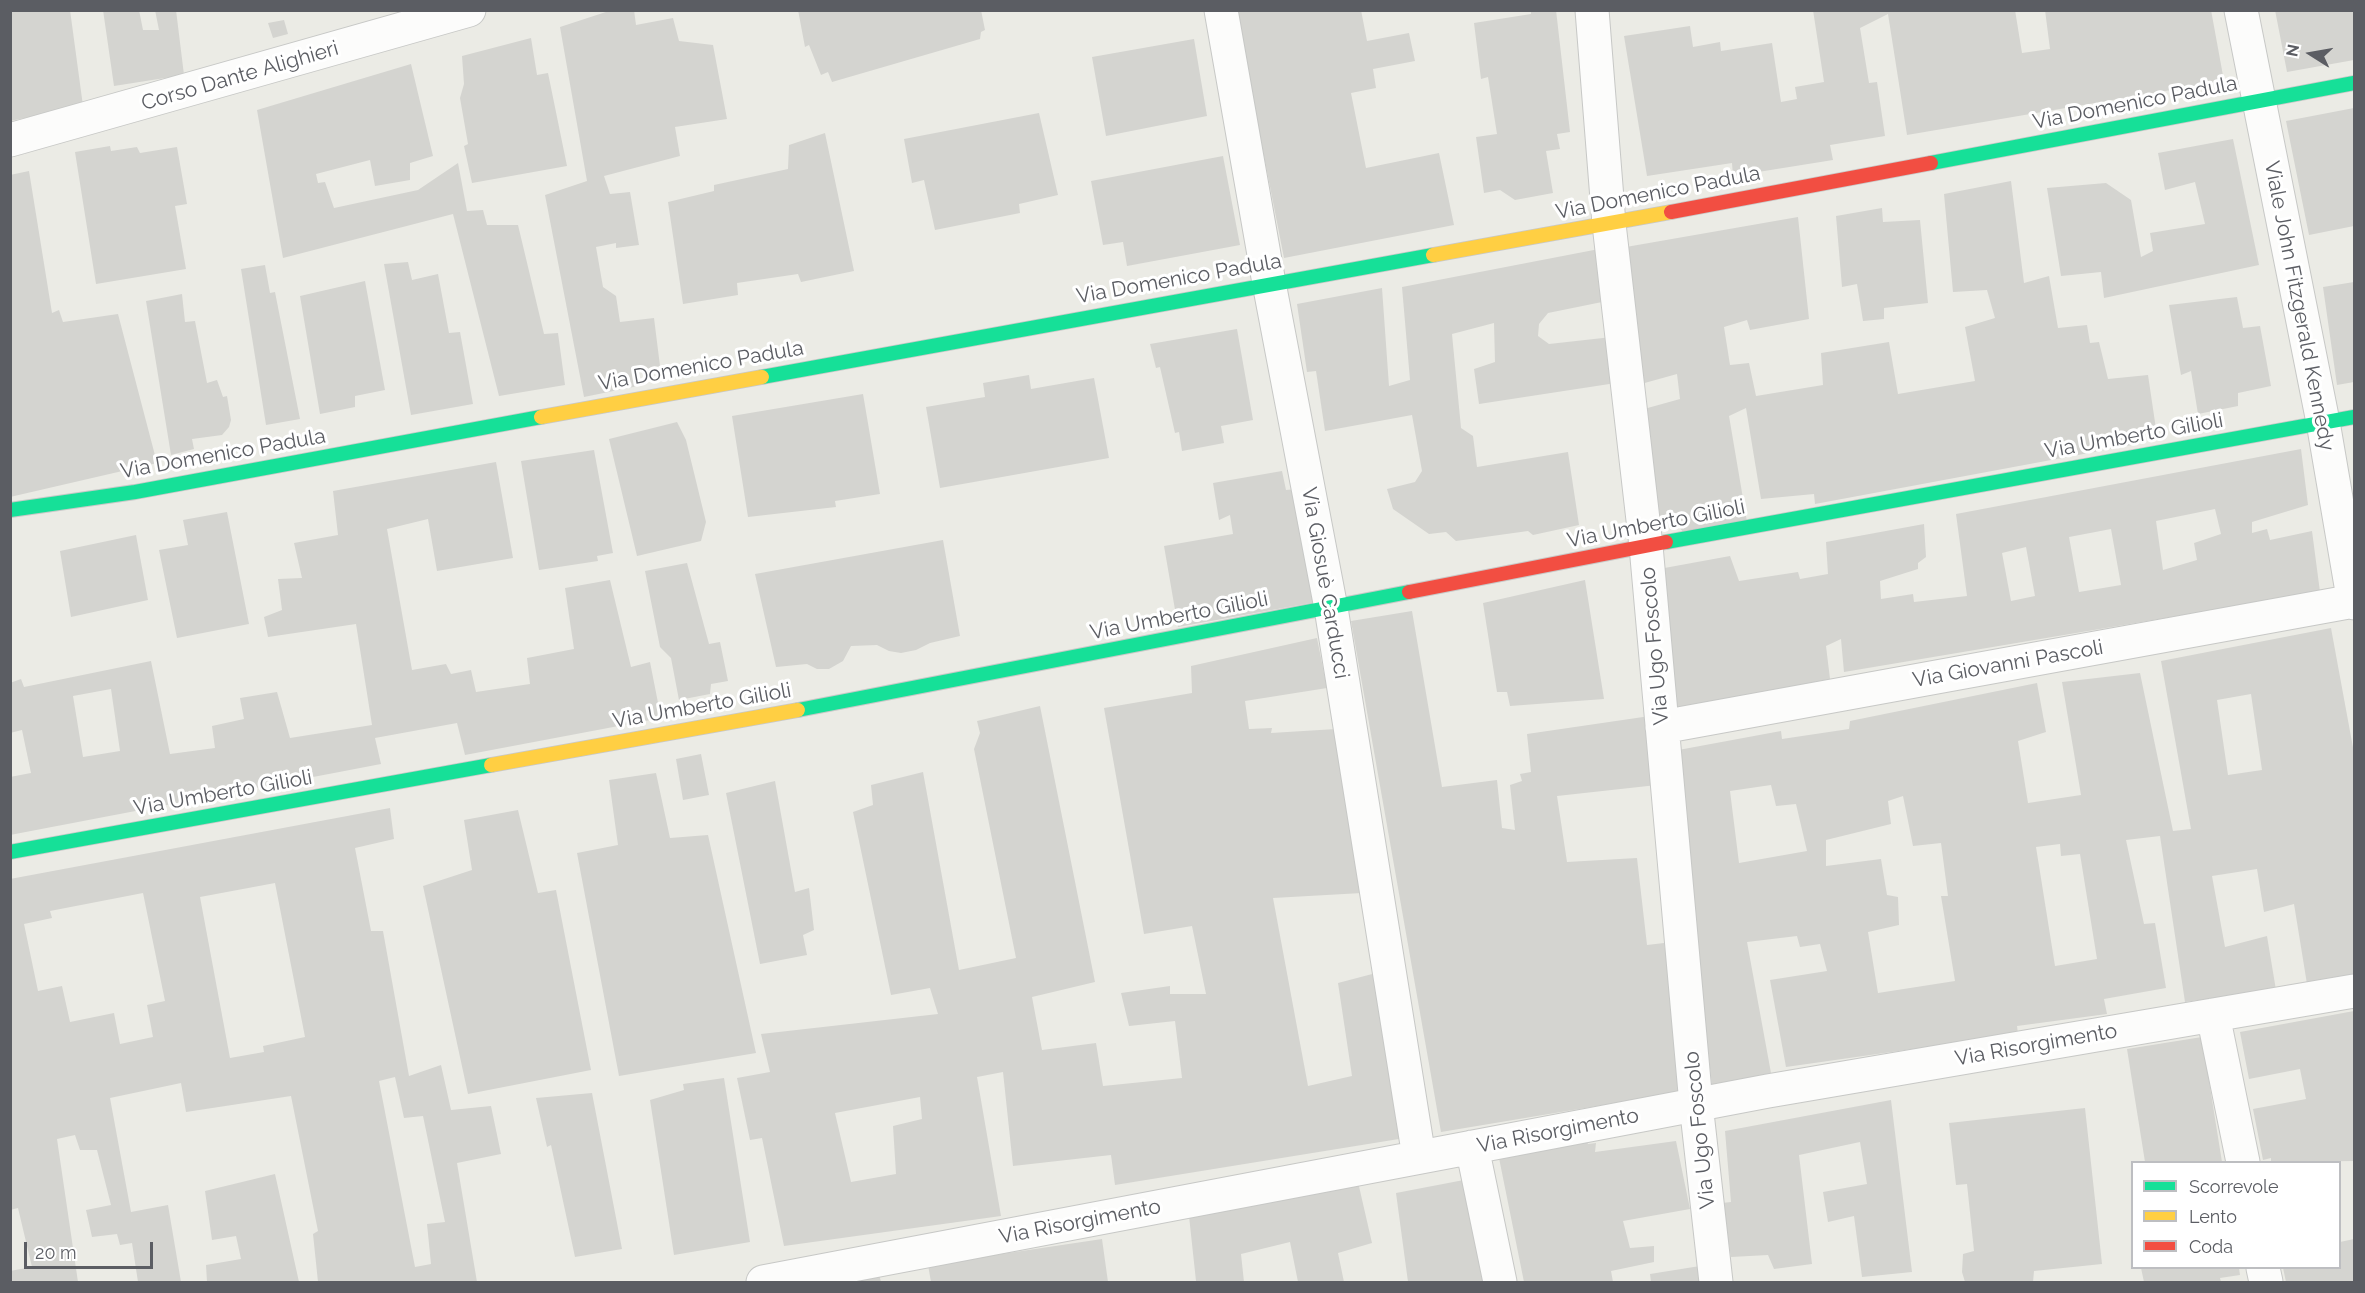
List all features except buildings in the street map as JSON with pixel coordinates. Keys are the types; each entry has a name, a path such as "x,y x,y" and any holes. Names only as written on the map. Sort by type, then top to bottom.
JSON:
{"street":[{"name":"Corso Dante Alighieri","path":"10,140 469,10"},
{"name":"Via Giosuè Carducci","path":"1221,10 1330,608 1419,1157"},
{"name":"Via Ugo Foscolo","path":"1592,10 1609,224 1646,546 1696,1104 1716,1282"},
{"name":"Viale John Fitzgerald Kennedy","path":"2241,10 2323,422 2354,601"},
{"name":"Via Domenico Padula","path":"10,510 135,492 1269,283 1609,224 2355,83"},
{"name":"Via Umberto Gilioli","path":"10,852 920,688 1646,546 2355,417"},
{"name":"Via Giovanni Pascoli","path":"1662,727 2354,601"},
{"name":"Via Risorgimento","path":"763,1282 1696,1104 2355,991"},
{"path":"2213,1015 2242,1161"},
{"path":"1472,1148 1500,1282"}],"traffic: fast":[{"path":"1931,163 2354,83"},
{"path":"762,377 1433,255"},
{"path":"10,510 135,492 541,417"},
{"path":"1666,542 2354,417"},
{"path":"798,710 1409,592"},
{"path":"10,852 491,765"}],"traffic: slow":[{"path":"1433,255 1671,212"},
{"path":"541,417 762,377"},
{"path":"491,765 798,710"}],"traffic: jam":[{"path":"1671,212 1931,163"},
{"path":"1409,592 1666,542"}]}
